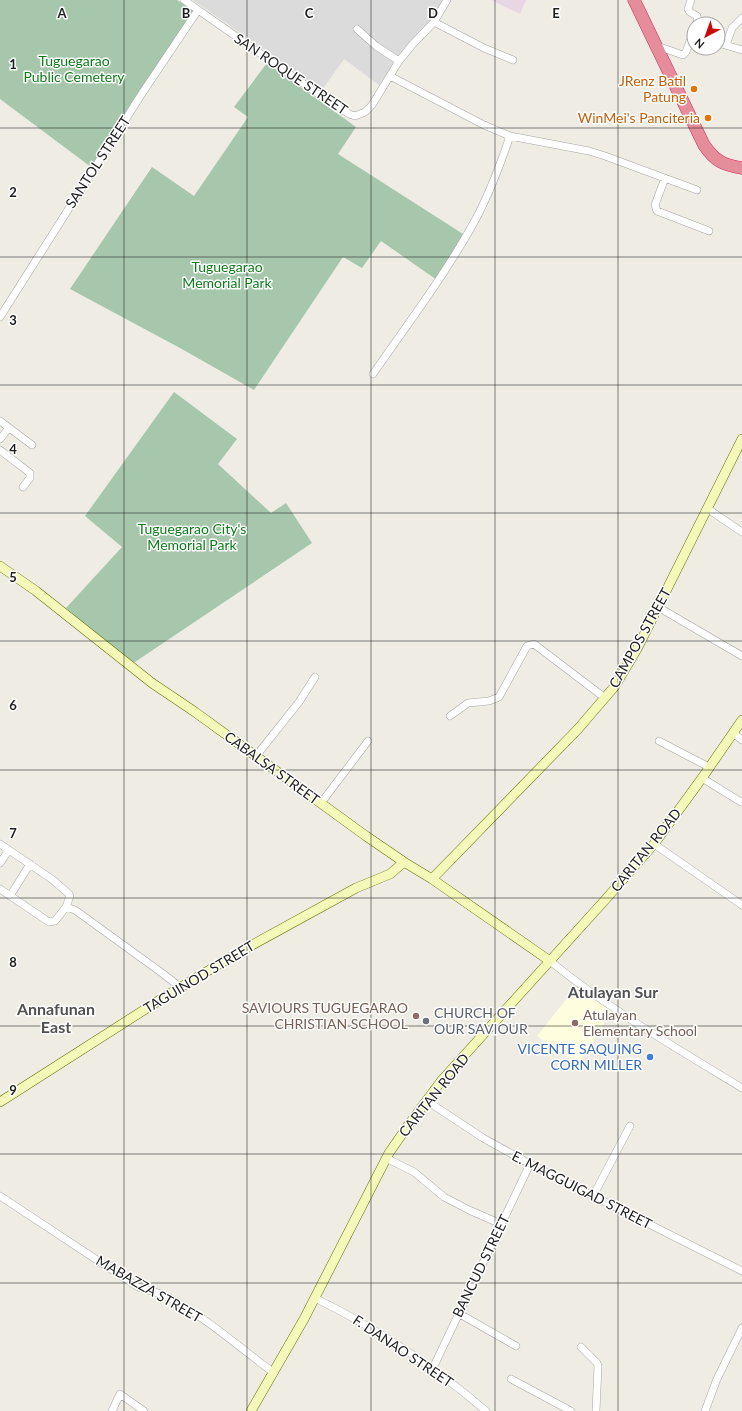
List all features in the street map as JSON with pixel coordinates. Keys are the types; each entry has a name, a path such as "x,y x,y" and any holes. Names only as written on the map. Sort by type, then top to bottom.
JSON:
{"highway":[{"path":"634,0 704,146 718,162 742,168"}],"street":[{"name":"SAN ROQUE STREET","path":"184,0 324,98 355,116 365,112 372,105 399,61 434,22 447,0"},
{"path":"691,0 688,9 695,16"},
{"name":"SANTOL STREET","path":"0,317 141,95 198,10"},
{"path":"742,18 732,28 726,45 742,50"},
{"path":"434,22 484,48 513,60"},
{"path":"357,29 376,46 399,61"},
{"path":"657,46 683,55 686,52"},
{"path":"390,76 484,125 510,136 589,151 697,190"},
{"path":"373,374 441,276 474,222 494,182 510,136"},
{"path":"665,178 655,205 657,211 709,231"},
{"path":"0,422 32,445"},
{"path":"0,439 9,428"},
{"name":"CAMPOS STREET","path":"432,879 578,729 605,698 624,672 708,509 742,439"},
{"path":"0,450 30,473 30,478 23,487"},
{"path":"708,509 742,532"},
{"name":"CABALSA STREET","path":"0,566 36,591 152,683 195,712 404,862 432,879 550,961"},
{"path":"658,607 742,656"},
{"path":"450,716 468,704 489,701 499,697 528,646 534,644 605,698"},
{"path":"256,756 299,702 315,677"},
{"name":"CARITAN ROAD","path":"251,1411 274,1373 315,1298 386,1158 407,1127 442,1080 654,844 742,720"},
{"path":"733,733 742,740"},
{"path":"320,803 368,741"},
{"path":"659,741 709,767"},
{"path":"702,778 741,802"},
{"path":"0,844 53,880 70,894 66,907 55,921 51,922 0,889"},
{"path":"654,844 742,905"},
{"path":"0,863 9,850"},
{"name":"TAGUINOD STREET","path":"0,1102 180,987 242,950 356,888 390,874 404,862"},
{"path":"10,896 30,864"},
{"path":"66,907 75,910 180,987"},
{"path":"550,961 580,986 608,1005 742,1088"},
{"name":"E. MAGGUIGAD STREET","path":"427,1100 483,1138 530,1164 742,1271"},
{"path":"593,1196 630,1126"},
{"path":"386,1158 414,1172 444,1197 501,1224"},
{"name":"BANCUD STREET","path":"433,1368 530,1164"},
{"name":"MABAZZA STREET","path":"0,1196 138,1287 162,1294 200,1317 274,1373"},
{"name":"F. DANAO STREET","path":"315,1298 346,1313 433,1368 486,1411"},
{"path":"458,1313 516,1346"},
{"path":"705,1411 717,1379 742,1328"},
{"path":"581,1347 597,1363 598,1366 596,1411"},
{"path":"512,1379 571,1411"},
{"path":"112,1411 120,1394 144,1411"}],"shaded area":[{"path":"193,0 445,0 432,21 408,44 379,85 344,59 322,90"},
{"path":"491,0 526,0 520,14"},
{"name":"Atulayan Elementary School","path":"576,987 612,1011 578,1065 537,1036"}],"green space":[{"name":"Tuguegarao Public Cemetery","path":"0,0 177,0 194,11 91,167 0,99"},
{"name":"Tuguegarao Memorial Park","path":"267,63 356,127 338,154 463,234 437,280 381,241 362,268 343,257 254,390 180,348 70,289 152,167 194,196 248,117 234,107"},
{"name":"Tuguegarao City's Memorial Park","path":"174,392 237,439 218,464 271,513 286,503 312,543 132,664 66,608 122,547 85,516"}],"place":[{"name":"JRenz Batil Patung","path":"694,89"},
{"name":"WinMei's Panciteria","path":"708,118"},
{"name":"SAVIOURS TUGUEGARAO CHRISTIAN SCHOOL","path":"416,1016"},
{"name":"CHURCH OF OUR SAVIOUR","path":"426,1021"},
{"name":"Atulayan Elementary School","path":"575,1023"},
{"name":"VICENTE SAQUING CORN MILLER","path":"650,1057"}],"district":[{"name":"Atulayan Sur","path":"613,992"},
{"name":"Annafunan East","path":"56,1018"}]}
